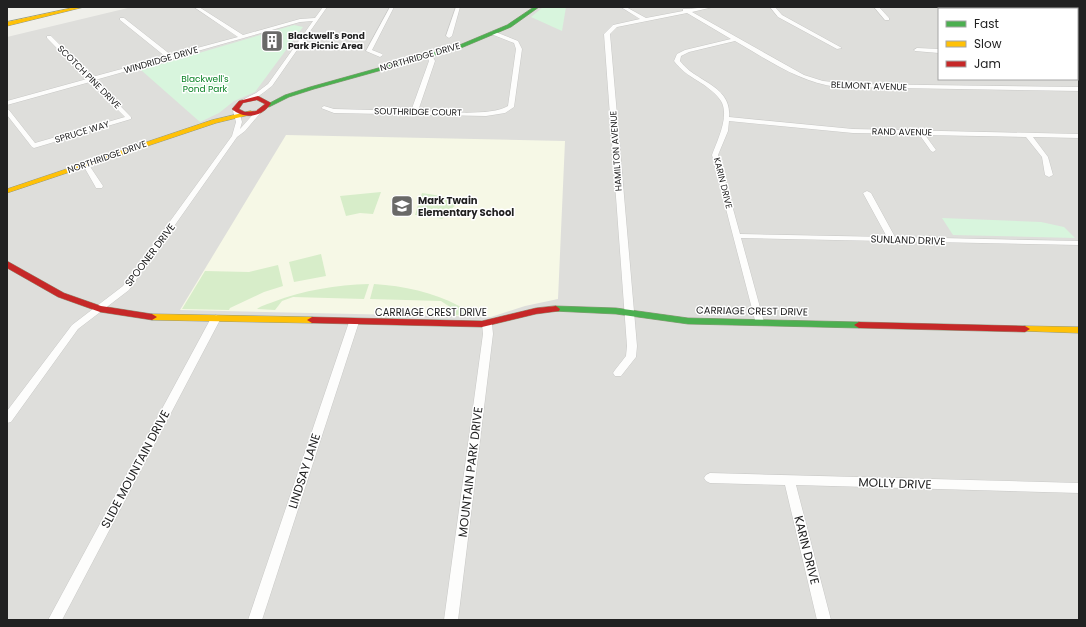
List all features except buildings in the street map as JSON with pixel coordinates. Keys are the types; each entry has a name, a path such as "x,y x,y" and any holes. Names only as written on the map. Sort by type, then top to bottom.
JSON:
{"main road":[{"path":"7,17 50,7"},
{"path":"7,24 82,7"},
{"name":"NORTHRIDGE DRIVE","path":"236,111 255,112 267,102 430,56 493,33 521,19 537,7"},
{"name":"NORTHRIDGE DRIVE","path":"7,191 207,124 236,111 245,100 256,98 267,102"},
{"name":"CARRIAGE CREST DRIVE","path":"7,264 61,295 100,309 147,317 487,324 543,310 629,311 688,321 1079,330"}],"street":[{"path":"196,7 242,37"},
{"path":"245,100 258,94 270,85 325,7"},
{"path":"380,55 369,51 392,7"},
{"path":"449,36 458,7"},
{"path":"622,7 645,20"},
{"name":"BELMONT AVENUE","path":"680,7 807,79 832,85 1079,89"},
{"name":"HAMILTON AVENUE","path":"618,373 631,357 632,346 607,34 615,26 711,7"},
{"path":"772,7 780,16 839,48"},
{"path":"876,7 887,19"},
{"path":"122,19 170,57"},
{"name":"WINDRIDGE DRIVE","path":"7,103 300,21 316,20"},
{"name":"SOUTHRIDGE COURT","path":"324,108 334,111 495,114 503,112 511,106 518,45 511,39 493,33"},
{"name":"SCOTCH PINE DRIVE","path":"49,37 129,118"},
{"name":"KARIN DRIVE","path":"736,40 687,51 677,57 677,61 682,68 719,94 724,100 727,108 725,131 715,155 759,322"},
{"path":"917,50 938,51"},
{"path":"414,112 432,61 430,56"},
{"path":"267,102 270,85"},
{"name":"SPRUCE WAY","path":"7,111 34,146 129,118"},
{"name":"SPOONER DRIVE","path":"235,136 238,125 236,111"},
{"name":"SPOONER DRIVE","path":"7,419 75,327 126,288 145,264 235,136 243,130 255,112"},
{"name":"RAND AVENUE","path":"726,119 830,130 1079,136"},
{"path":"921,132 933,150"},
{"path":"1027,134 1045,157 1049,175"},
{"path":"86,165 99,186"},
{"path":"867,193 892,239"},
{"name":"SUNLAND DRIVE","path":"737,236 1079,243"},
{"name":"SLIDE MOUNTAIN DRIVE","path":"55,620 216,318"},
{"name":"LINDSAY LANE","path":"255,620 354,322"},
{"name":"MOUNTAIN PARK DRIVE","path":"450,620 488,334 487,324"},
{"name":"MOLLY DRIVE","path":"710,478 1079,488"},
{"name":"KARIN DRIVE","path":"789,480 824,620"}],"shaded area":[{"path":"132,7 1030,7 1032,8 938,8 938,80 1078,80 1079,30 1079,620 7,620 7,37"},
{"name":"Mark Twain Elementary School","path":"286,135 565,141 558,299 525,306 491,317 180,310"}],"green space":[{"path":"543,7 566,7 562,31 531,17"},
{"name":"Blackwell's Pond Park","path":"294,25 303,27 255,92 234,101 219,113 200,122 141,70"},
{"path":"381,192 373,214 360,213 346,216 340,196"},
{"path":"422,193 461,199 442,219 427,215 415,215"},
{"path":"942,218 1041,222 1064,227 1075,238 953,235"},
{"path":"321,254 326,276 294,282 289,262"},
{"path":"278,265 283,286 264,292 230,308 229,310 182,309 205,271 249,272"},
{"path":"369,284 364,299 293,297 282,301 275,310 257,309 308,291 332,287"},
{"path":"374,284 396,286 429,293 459,306 467,311 470,316 452,315 450,312 450,307 441,301 370,299"}],"traffic: fast":[{"path":"267,106 287,96 312,88 459,47 509,26 537,7"},
{"path":"556,309 616,311 688,321 859,325"}],"traffic: slow":[{"path":"7,24 82,7"},
{"path":"7,191 214,121 251,113"},
{"path":"152,317 312,320"},
{"path":"1025,329 1079,330"}],"traffic: jam":[{"path":"258,98 268,103 266,107 258,113 249,114 239,112 235,109 241,102 258,98"},
{"path":"7,264 61,295 100,309 152,317"},
{"path":"312,320 482,324 536,311 556,309"},
{"path":"859,325 1025,329"}],"place":[{"name":"Blackwell's Pond Park Picnic Area","path":"272,41"},
{"name":"Mark Twain Elementary School","path":"402,206"}]}
